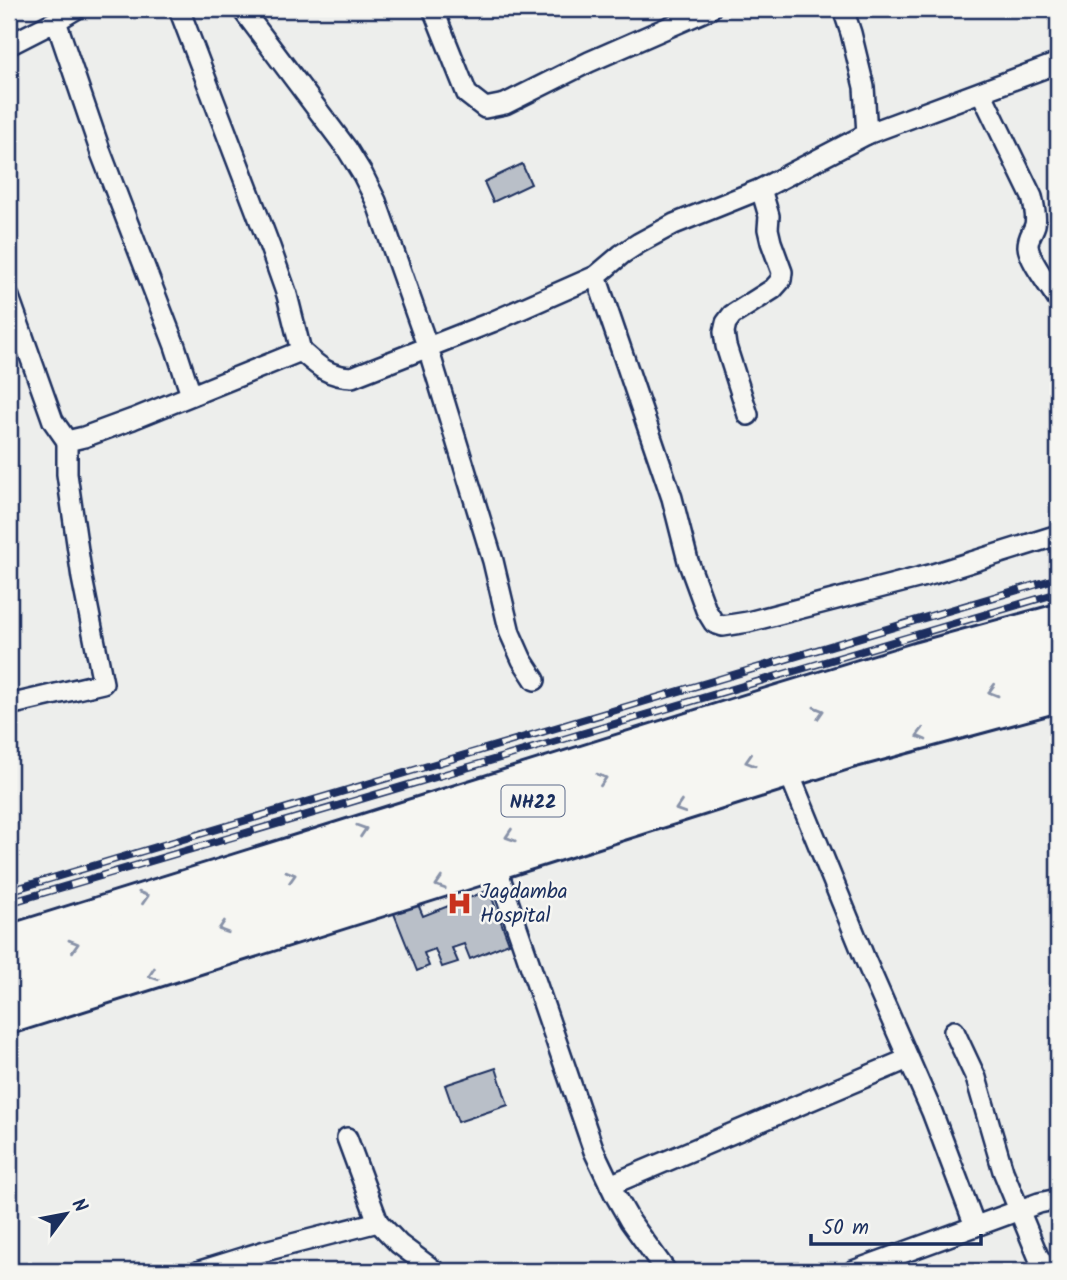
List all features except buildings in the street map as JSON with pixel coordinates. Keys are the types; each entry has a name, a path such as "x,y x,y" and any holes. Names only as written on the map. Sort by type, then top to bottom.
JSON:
{"highway":[{"name":"NH22","path":"9,965 501,810 1058,640"},
{"name":"NH22","path":"9,997 790,748 1058,693"}],"street":[{"path":"9,45 76,9"},
{"path":"179,9 283,283 301,351 321,369 337,377 352,377 428,348 596,276 622,254 674,224 761,189 867,134 1058,63"},
{"path":"242,9 347,149 376,201 428,348 493,561 510,633 535,680"},
{"path":"433,9 467,94 485,108 505,104 589,62 710,9"},
{"path":"843,9 864,87 867,134"},
{"path":"56,21 101,153 191,395"},
{"path":"981,92 1032,197 1035,223 1029,236 1028,249 1058,300"},
{"path":"748,415 724,332 732,315 773,289 781,280 782,272 771,242 769,216 761,189"},
{"path":"596,276 672,498 688,561 706,610 714,623 723,626 748,622 892,586 1058,535"},
{"path":"9,297 53,421 67,441 67,474 82,578 103,683 9,705"},
{"path":"67,441 84,437 301,351"},
{"path":"9,939 777,699 1058,618"},
{"path":"9,1020 789,773 1058,693"},
{"path":"789,773 865,959 932,1112 975,1226"},
{"path":"496,866 594,1152 630,1221 666,1271"},
{"path":"954,1031 975,1078 1003,1171 1046,1271"},
{"path":"610,1185 908,1059"},
{"path":"347,1138 378,1222 399,1244 435,1271"},
{"path":"853,1271 1039,1203 1058,1199"},
{"path":"201,1271 227,1267 264,1251 378,1222"}],"railway":[{"path":"9,891 1058,578"},
{"path":"9,903 1058,593"}],"place":[{"name":"Jagdamba Hospital","path":"460,903"}]}
